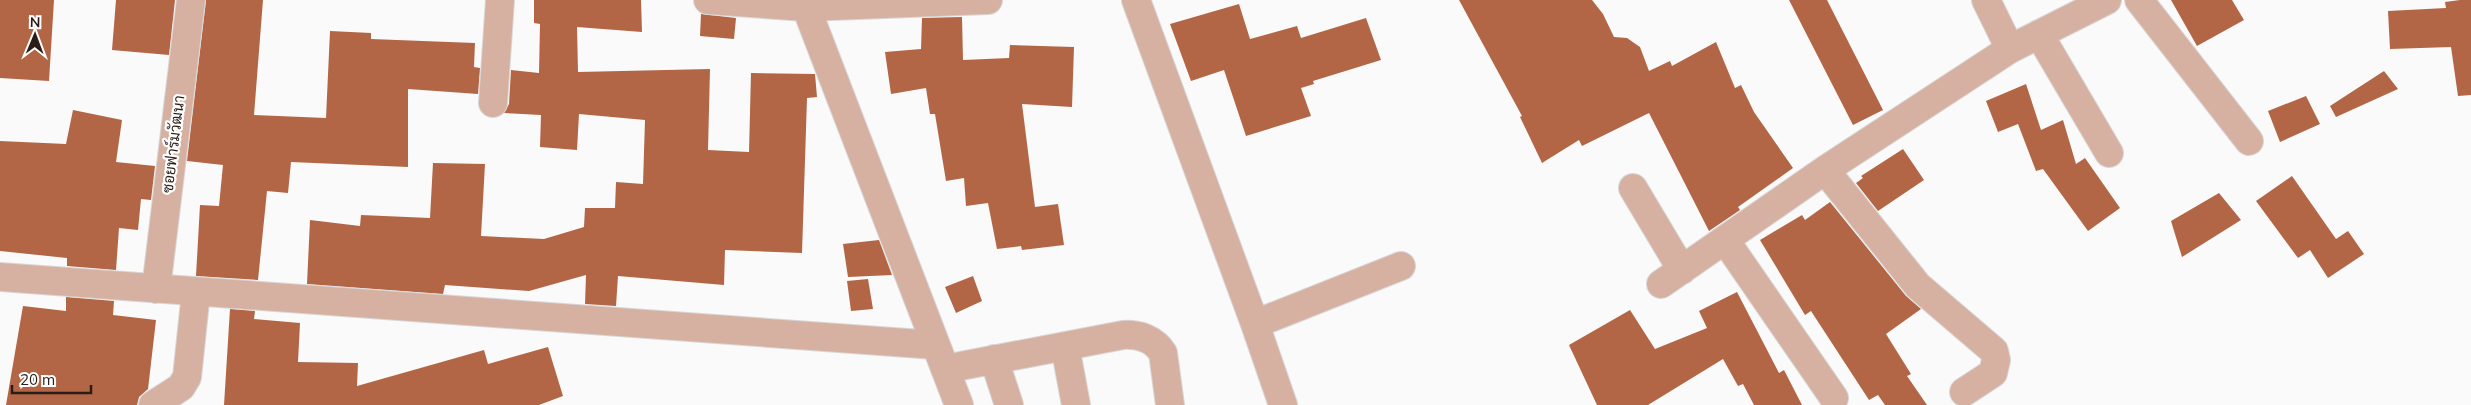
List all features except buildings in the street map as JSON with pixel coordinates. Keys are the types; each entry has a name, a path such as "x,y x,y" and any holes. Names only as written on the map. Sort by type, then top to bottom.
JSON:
{"street":[{"name":"ซอยฟาร์มวัฒนา","path":"156,289 190,0"},
{"path":"493,103 500,0"},
{"path":"708,0 806,7 988,0"},
{"path":"1136,0 1283,405"},
{"path":"1986,0 2010,49"},
{"path":"1632,188 1671,277 1826,170 2010,49 2107,0"},
{"path":"2139,0 2249,141"},
{"path":"806,7 959,405"},
{"path":"2039,34 2109,153"},
{"path":"1826,170 1918,286 1994,351 1996,367 1993,373 1964,392"},
{"path":"1725,240 1834,398"},
{"path":"1255,324 1401,266"},
{"path":"0,277 196,292 940,357 994,359 1124,334 1137,334 1150,341 1163,353 1170,405"},
{"path":"153,405 181,387 188,377 196,292"},
{"path":"1065,346 1076,405"},
{"path":"994,359 1009,405"}]}
